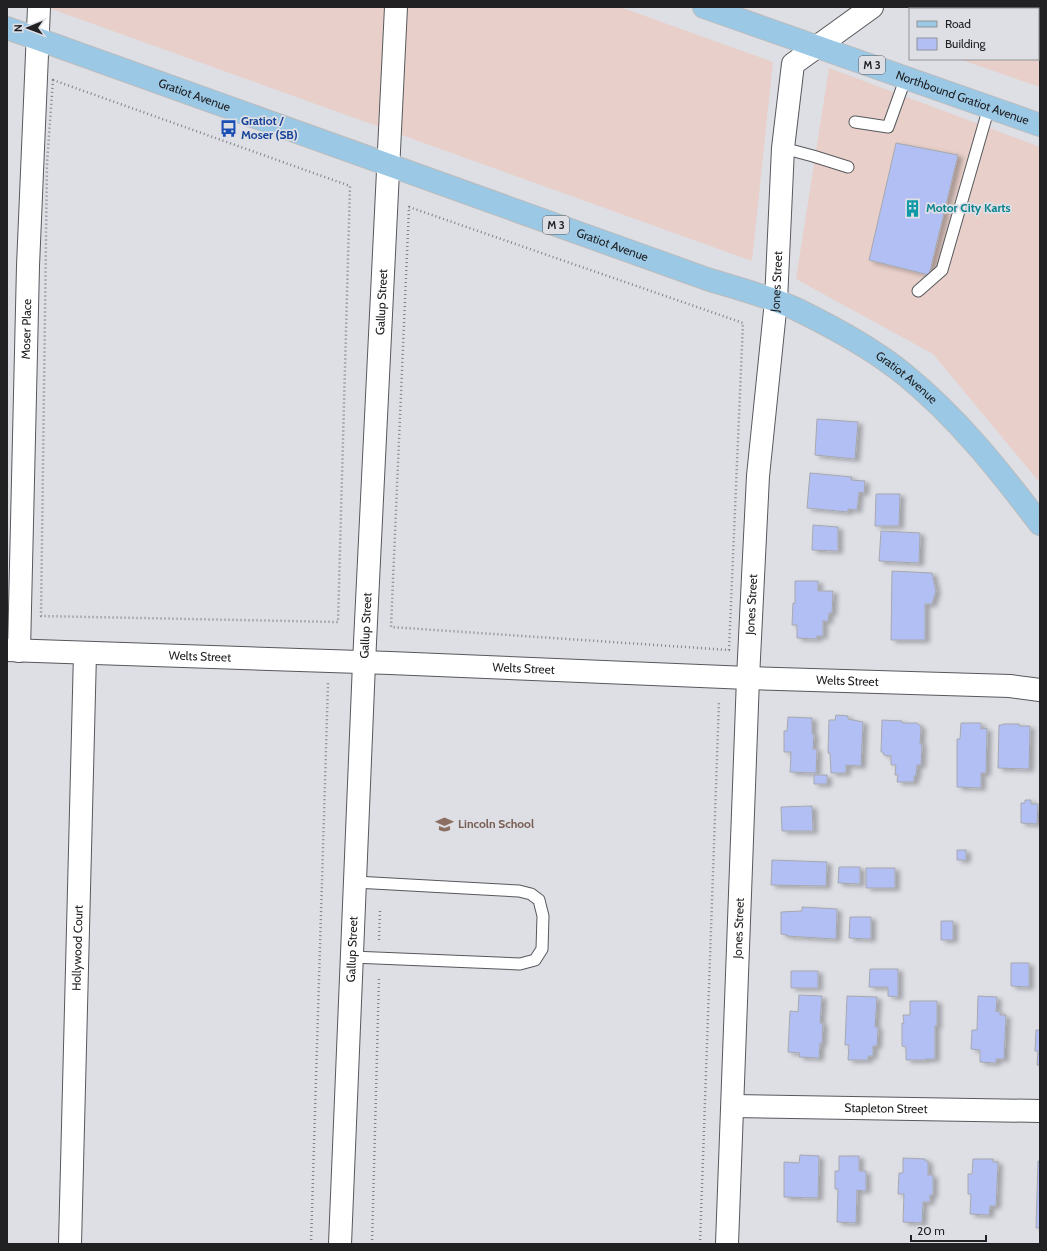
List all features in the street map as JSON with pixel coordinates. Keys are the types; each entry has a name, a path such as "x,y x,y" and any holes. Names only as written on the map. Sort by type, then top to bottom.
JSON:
{"main road":[{"name":"Northbound Gratiot Avenue","path":"704,7 1040,125"},
{"name":"Gratiot Avenue","path":"7,28 707,279 776,301 795,309 853,340 904,374 965,432 1002,474 1040,524"}],"street":[{"name":"Moser Place","path":"13,650 39,7"},
{"name":"Gallup Street","path":"340,1244 364,663 396,7"},
{"name":"Jones Street","path":"727,1244 748,678 758,476 776,301 783,148 793,64 872,7"},
{"name":"Welts Street","path":"13,650 748,678 1010,686 1040,690"},
{"name":"Hollywood Court","path":"70,1244 85,653"},
{"name":"Stapleton Street","path":"733,1106 1040,1111"}],"lane":[{"path":"855,122 888,127 906,77"},
{"path":"918,291 942,270 989,107"},
{"path":"783,148 848,167"},
{"path":"352,957 520,964 535,960 542,949 543,916 539,900 531,894 519,891 355,882"}],"path":[{"path":"52,80 350,186 338,622 41,616 47,163 52,80"},
{"path":"409,207 743,323 729,650 391,627 409,207"},
{"path":"311,1244 328,682"},
{"path":"700,1244 719,695"}],"shaded area":[{"path":"46,7 620,7 773,62 752,261"},
{"path":"1040,7 1040,87 962,60 1039,60 1039,8 930,8"},
{"path":"829,68 1040,147 1040,483 933,354 796,279"}],"building":[{"name":"Motor City Karts","path":"896,143 958,155 929,275 869,260"},
{"path":"817,419 858,422 855,459 815,455"},
{"path":"810,473 852,477 851,480 865,481 864,493 859,492 857,510 848,509 848,512 807,508"},
{"path":"876,494 900,494 899,526 875,526"},
{"path":"813,525 838,527 838,551 812,550"},
{"path":"881,531 920,533 919,563 879,561"},
{"path":"892,571 932,573 936,591 932,604 925,604 925,640 891,640"},
{"path":"795,581 818,581 818,591 833,591 832,613 829,613 828,621 823,621 823,636 817,636 817,639 797,638 797,625 792,625 793,603 795,603"},
{"path":"836,715 848,716 848,719 863,722 861,766 846,765 846,773 831,773 830,753 828,753 829,720 835,720"},
{"path":"788,717 812,718 812,734 814,734 813,749 817,749 816,773 790,772 791,752 784,752 784,731 787,731"},
{"path":"882,720 902,721 902,723 917,723 921,727 921,765 917,765 914,782 897,782 898,775 895,775 896,765 891,765 891,756 884,755 883,752 881,752"},
{"path":"961,723 981,723 981,729 987,728 986,773 981,773 981,788 957,787 957,739 960,739"},
{"path":"999,725 1030,726 1029,769 998,768"},
{"path":"814,775 827,775 827,784 814,784"},
{"path":"1025,800 1031,800 1031,804 1038,804 1037,824 1021,823 1021,803 1025,803"},
{"path":"812,806 813,831 782,831 781,807"},
{"path":"957,850 966,850 966,860 957,860"},
{"path":"772,860 827,862 826,886 771,885"},
{"path":"839,867 860,867 860,884 838,883"},
{"path":"866,868 895,868 895,888 866,888"},
{"path":"802,907 837,909 836,939 787,936 781,934 781,912 802,911"},
{"path":"850,917 871,917 871,939 849,938"},
{"path":"941,921 953,921 953,940 941,940"},
{"path":"1011,963 1029,963 1029,987 1011,986"},
{"path":"870,969 898,969 898,997 888,996 888,987 869,987"},
{"path":"791,971 818,971 818,988 791,988"},
{"path":"799,995 822,996 820,1023 823,1023 822,1044 820,1043 819,1058 799,1057 800,1053 788,1052 790,1011 798,1012"},
{"path":"847,996 877,997 875,1027 878,1027 877,1046 873,1046 873,1056 868,1056 868,1060 848,1060 849,1045 845,1045"},
{"path":"978,996 997,997 996,1012 1000,1011 1000,1015 1006,1015 1004,1059 996,1059 996,1063 980,1062 980,1050 971,1049 972,1030 977,1030"},
{"path":"910,1001 937,1001 935,1059 906,1060 906,1047 902,1046 902,1023 904,1023 903,1015 910,1015"},
{"path":"1036,1030 1040,1030 1040,1065 1037,1065 1038,1051 1035,1051"},
{"path":"800,1155 819,1156 818,1198 784,1197 784,1162 799,1163"},
{"path":"839,1156 859,1156 859,1171 866,1171 866,1191 857,1190 856,1223 837,1222 838,1189 835,1189 835,1171 839,1171"},
{"path":"903,1158 925,1159 925,1161 928,1161 928,1175 933,1175 933,1195 930,1195 930,1202 923,1202 922,1223 903,1222 904,1194 898,1194 899,1173 903,1173"},
{"path":"973,1159 993,1159 993,1162 998,1162 996,1206 990,1206 989,1215 970,1214 971,1194 968,1194 968,1174 972,1174"},
{"path":"1038,1161 1040,1161 1040,1228 1036,1228"}],"place":[{"name":"Gratiot / Moser (SB)","path":"228,128"},
{"name":"Motor City Karts","path":"913,208"},
{"name":"Lincoln School","path":"445,824"}]}
